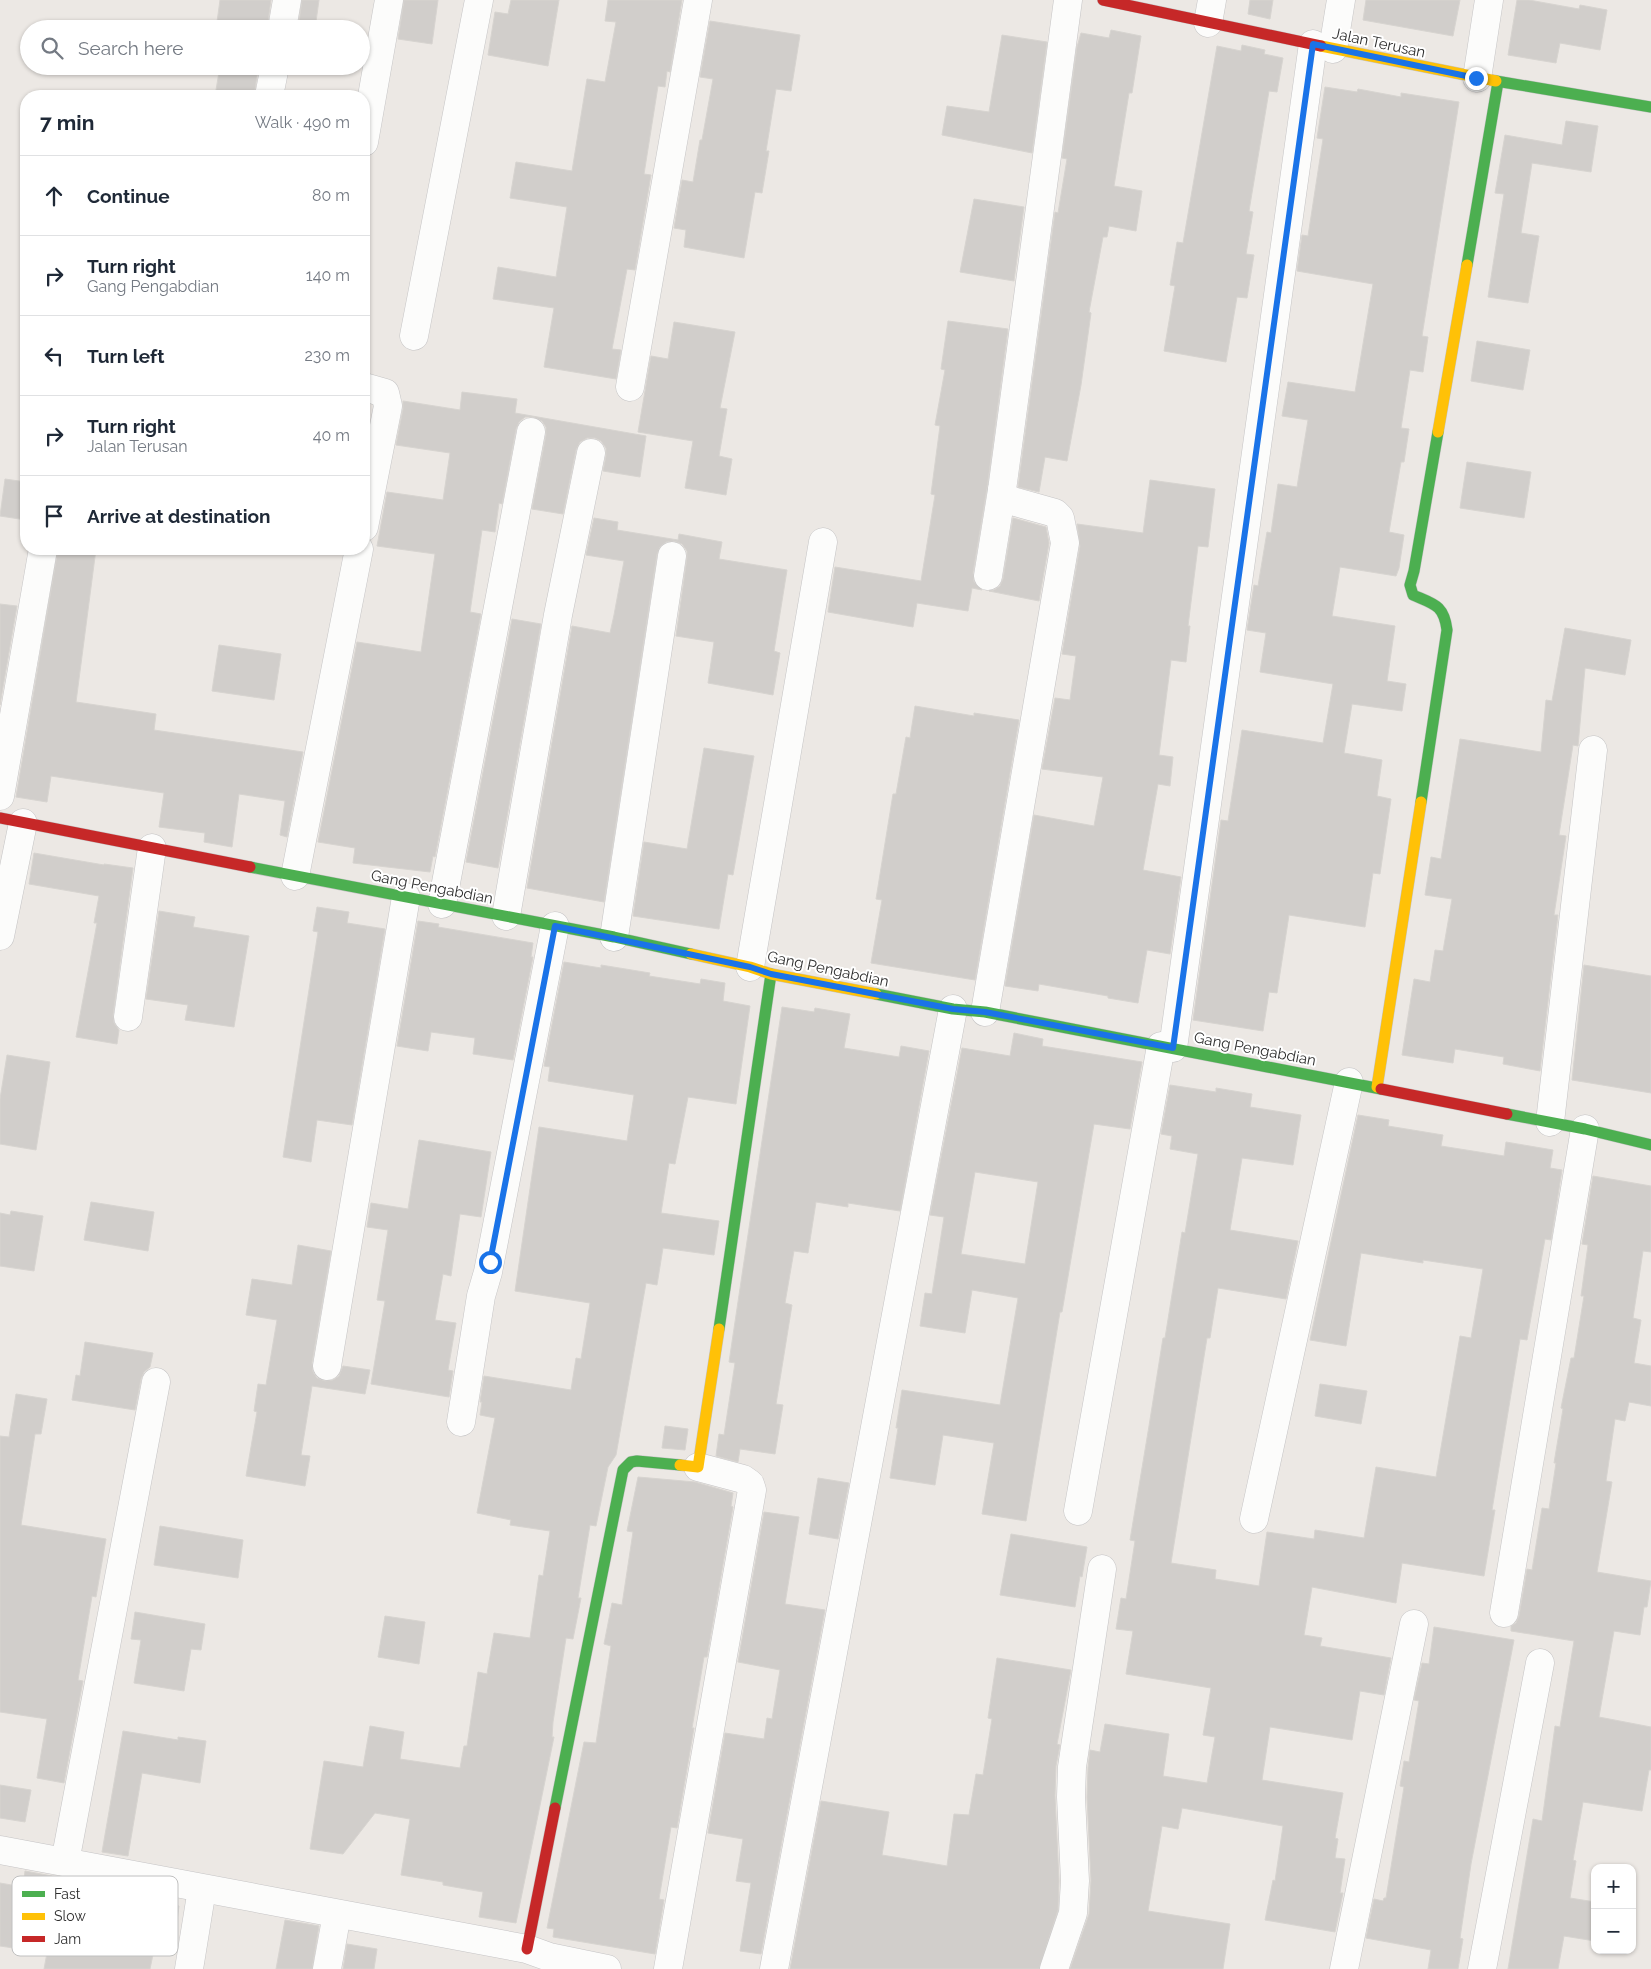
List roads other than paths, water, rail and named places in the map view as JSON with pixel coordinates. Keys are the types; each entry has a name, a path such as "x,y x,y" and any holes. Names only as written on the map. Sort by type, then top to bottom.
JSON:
{"street":[{"path":"284,20 287,0"},
{"path":"370,108 389,0"},
{"path":"414,336 479,0"},
{"path":"630,387 698,0"},
{"path":"988,576 1002,490 1068,0"},
{"path":"1078,1511 1167,1047 1323,46 1341,0"},
{"path":"1377,1087 1447,630 1442,608 1413,595 1410,585 1414,571 1487,80 1489,0"},
{"name":"Jalan Terusan","path":"1114,1 1210,11 1323,46 1487,80 1651,107"},
{"path":"270,90 273,75"},
{"path":"370,389 385,393 388,406 370,497"},
{"path":"442,904 530,432"},
{"path":"506,916 558,616 591,453"},
{"path":"985,1012 1065,543 1060,518 1055,512 1012,501 1006,498 1002,490"},
{"path":"698,1467 761,971 823,542"},
{"path":"0,796 42,555"},
{"path":"295,876 359,555"},
{"path":"614,937 672,556"},
{"path":"1550,1122 1593,750"},
{"path":"0,936 11,820"},
{"name":"Gang Pengabdian","path":"11,820 614,937 761,971 953,1009 985,1012 1377,1087 1585,1129 1651,1145"},
{"path":"128,1017 152,848"},
{"path":"327,1366 406,897"},
{"path":"461,1422 481,1296 488,1272 555,926"},
{"path":"774,1969 953,1009"},
{"path":"1254,1519 1349,1082"},
{"path":"1504,1613 1585,1129"},
{"path":"65,1862 156,1382"},
{"path":"534,1957 623,1470 631,1462 637,1461 698,1467 744,1479 750,1484 752,1490 668,1969"},
{"path":"1054,1969 1072,1913 1075,1881 1071,1798 1072,1767 1102,1569"},
{"path":"1344,1969 1414,1624"},
{"path":"1482,1969 1540,1663"},
{"path":"0,1850 136,1876"},
{"path":"178,1884 337,1914 534,1957 607,1969"},
{"path":"189,1969 202,1889"},
{"path":"328,1969 337,1914"}]}
